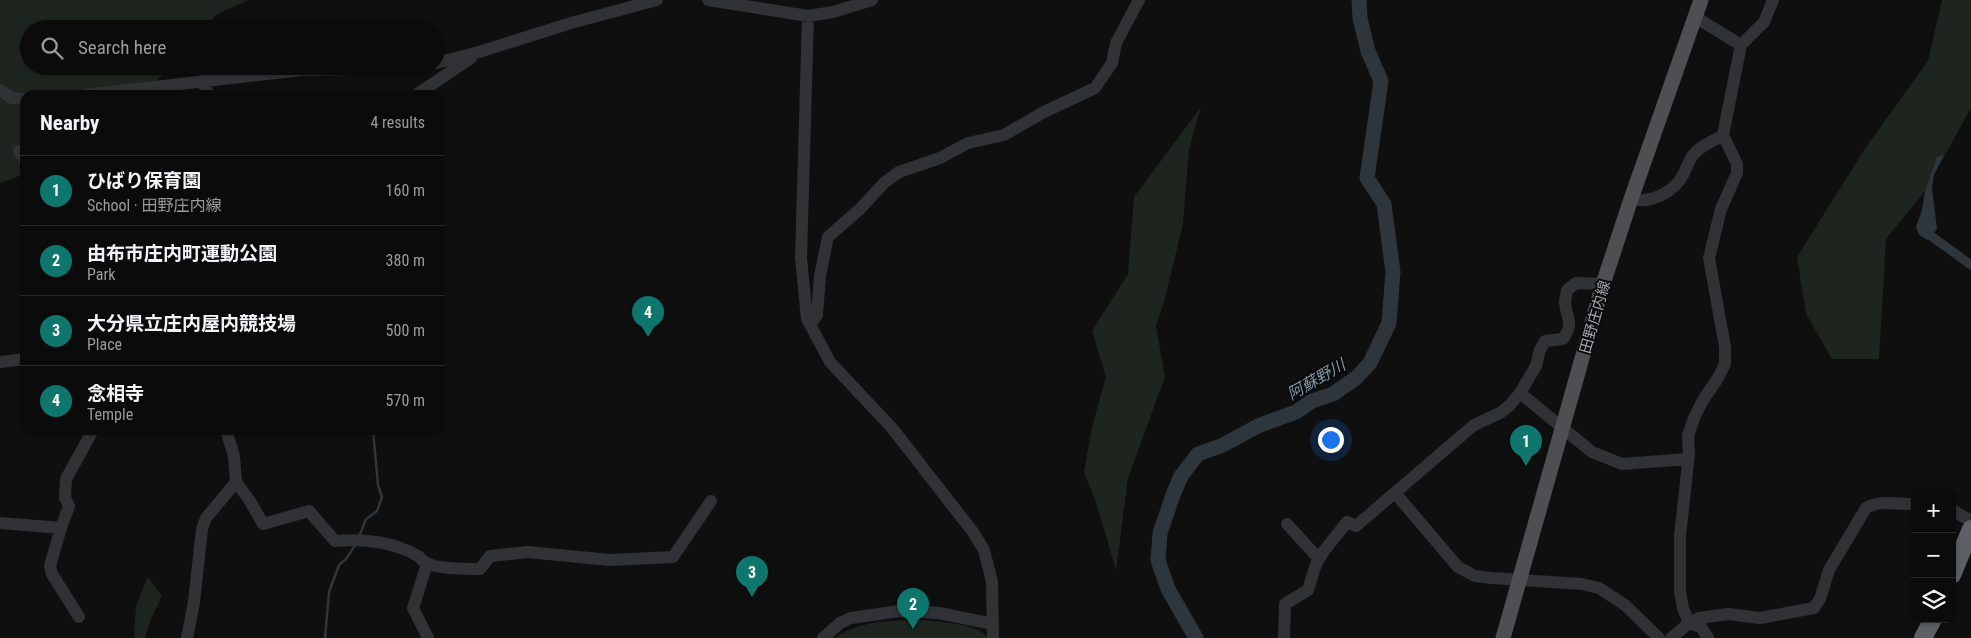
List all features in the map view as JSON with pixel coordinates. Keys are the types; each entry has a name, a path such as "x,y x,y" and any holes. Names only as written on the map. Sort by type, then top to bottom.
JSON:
{"highway":[{"path":"1956,565 1971,529"},
{"path":"1923,638 1931,623"}],"main road":[{"name":"田野庄内線","path":"1503,638 1604,284 1631,199 1701,0"}],"street":[{"path":"445,61 571,23 658,0"},
{"path":"708,0 808,16 836,6 872,0"},
{"path":"810,325 817,315 820,276 828,237 860,209 885,182 899,172 940,158 968,143 1004,135 1044,112 1095,88 1112,63 1116,43 1139,0"},
{"path":"1708,638 1701,627 1690,623 1683,608 1680,592 1680,536 1688,459 1688,436 1694,418 1725,364 1725,347 1709,258 1721,209 1737,173 1737,164 1723,136 1741,45 1764,22 1774,0"},
{"path":"808,16 801,258 807,319 830,362 892,428 973,532 984,550 992,582 992,638"},
{"path":"1695,17 1741,45"},
{"path":"423,90 479,52"},
{"path":"127,90 257,75"},
{"path":"202,81 206,90"},
{"path":"0,90 12,98 20,99"},
{"path":"1631,199 1645,202 1658,197 1674,186 1683,176 1692,155 1700,148 1723,136"},
{"path":"1284,638 1285,604 1308,590 1319,560 1347,522 1356,526 1474,425 1500,413 1510,404 1520,393 1536,366 1540,350 1546,341 1563,339 1568,332 1570,320 1565,304 1567,290 1576,283 1604,284"},
{"path":"0,362 20,360"},
{"path":"1520,393 1592,452 1622,464 1688,459"},
{"path":"79,616 52,574 50,566 69,506 66,498 66,479 90,435"},
{"path":"228,435 234,456 236,482 250,501 263,524 309,512 335,541 368,540 384,542 416,555 427,564 453,568 480,569 490,556 528,552 610,560 673,557 711,501"},
{"path":"187,638 194,602 202,529 206,518 236,482"},
{"path":"1395,493 1458,567 1475,576 1520,581 1582,584 1599,588 1625,605 1659,638"},
{"path":"1671,638 1699,618 1728,614 1760,618 1814,608 1820,599 1829,570 1866,508 1875,502 1898,505 1911,504"},
{"path":"1956,512 1971,520"},
{"path":"0,522 61,528"},
{"path":"1287,524 1319,560"},
{"path":"427,564 413,608 428,638"},
{"path":"823,638 837,625 851,618 899,611 939,613 993,624"}],"shaded area":[{"path":"0,0 249,0 217,14 211,20 20,20 20,75 162,75 148,90 20,90 20,176 0,183"},
{"path":"1942,0 1971,0 1971,108 1925,191 1886,239 1879,359 1832,359 1806,314 1797,257 1866,147 1928,61"},
{"path":"1201,107 1189,149 1183,224 1164,302 1156,326 1165,377 1128,478 1116,570 1096,502 1084,472 1092,427 1106,377 1092,331 1128,274 1134,197"},
{"path":"1944,155 1934,174 1932,188 1937,229 1928,240 1919,235 1916,227 1922,210 1925,191 1937,157"},
{"path":"148,577 162,596 150,621 145,638 134,638 136,605"},
{"path":"907,620 938,621 963,625 974,628 988,638 834,638 861,626 878,622"}],"waterway":[{"name":"阿蘇野川","path":"1196,638 1168,589 1158,560 1160,533 1181,476 1198,454 1221,446 1258,426 1296,412 1312,401 1333,394 1356,378 1370,363 1389,323 1393,272 1384,204 1367,178 1381,81 1368,51 1360,18 1359,0"},
{"path":"1931,236 1971,265"},
{"path":"359,537 366,519 377,511 382,497 378,485 373,435"},
{"path":"325,638 329,592 339,565 346,559 356,544"}],"place":[{"name":"念相寺","path":"648,337"},
{"name":"ひばり保育園","path":"1526,466"},
{"name":"大分県立庄内屋内競技場","path":"752,597"},
{"name":"由布市庄内町運動公園","path":"913,629"}]}
